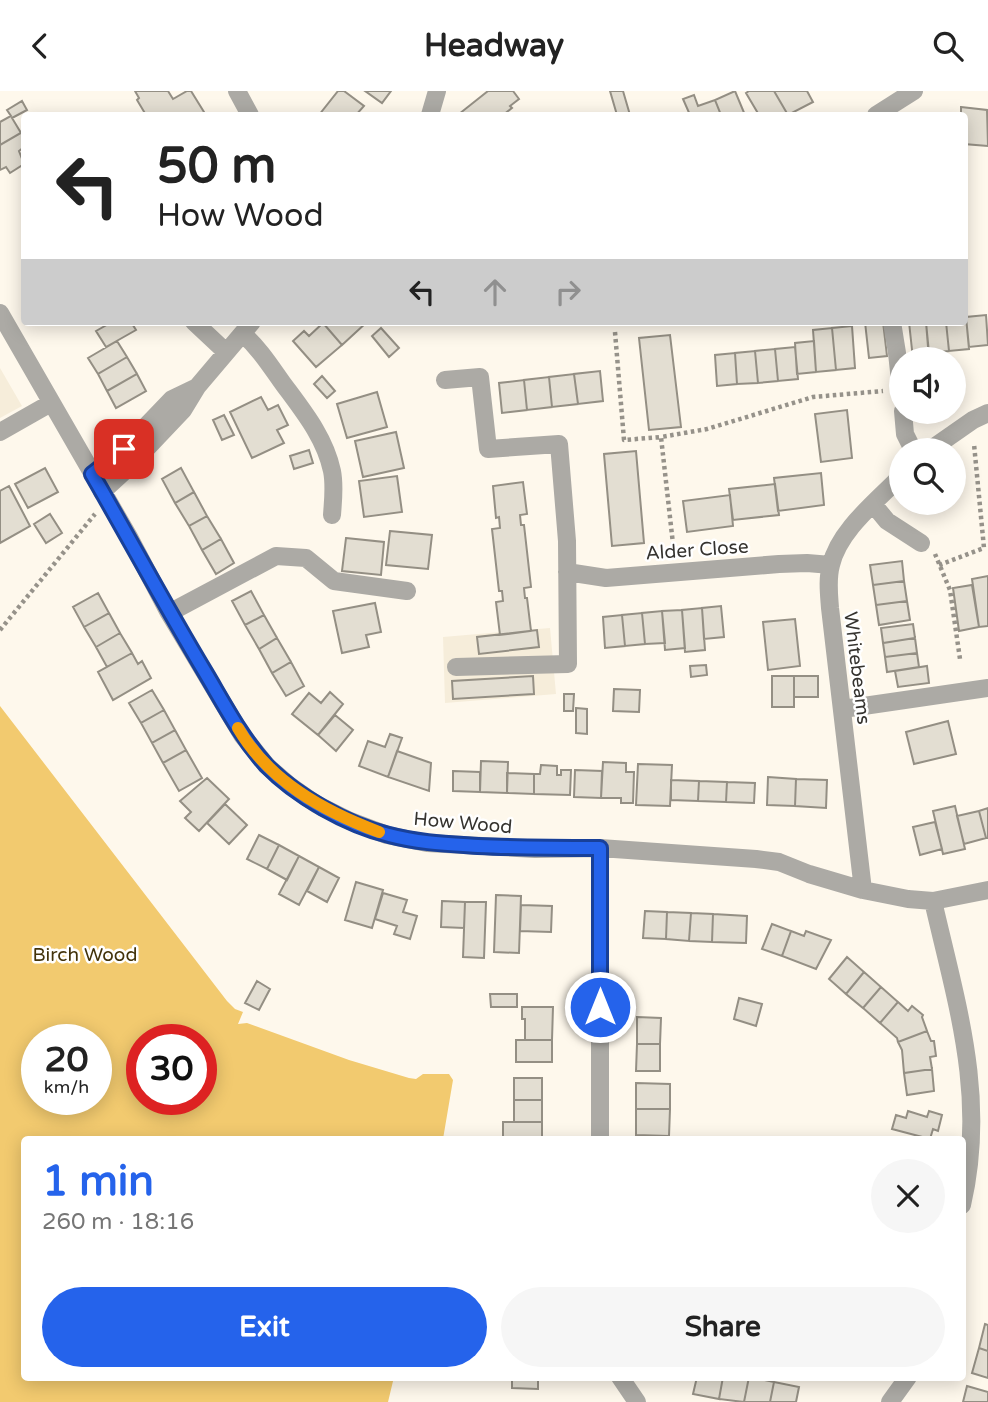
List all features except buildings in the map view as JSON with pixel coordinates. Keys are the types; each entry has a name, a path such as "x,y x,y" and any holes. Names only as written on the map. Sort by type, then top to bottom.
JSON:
{"street":[{"path":"237,91 248,112"},
{"path":"431,112 437,91"},
{"path":"881,112 914,91"},
{"name":"How Wood","path":"0,313 129,537 169,613 242,735 267,766 316,804 349,821 387,835 427,843 535,849 600,848 756,859 779,862 863,890 908,899 933,901 988,891"},
{"path":"198,326 226,352"},
{"path":"892,326 893,347"},
{"path":"105,496 183,410 197,387 248,328 257,346 317,432 328,455 334,490 332,515"},
{"path":"445,380 480,377 488,449 559,444 567,541 568,664 456,667"},
{"path":"92,474 124,449 172,399 197,387"},
{"path":"0,432 51,403"},
{"path":"949,438 981,417"},
{"name":"Whitebeams","path":"863,890 829,584 831,565 837,548 846,534 889,488"},
{"path":"873,504 887,521 921,543"},
{"path":"169,613 276,556 306,558 334,581 407,591"},
{"name":"Alder Close","path":"567,572 606,578 807,563 831,565"},
{"path":"843,709 988,688"},
{"path":"600,848 600,1136"},
{"path":"933,901 964,1034 970,1074 973,1121 966,1182"},
{"path":"623,1381 637,1402"},
{"path":"890,1402 905,1381"}],"path":[{"path":"615,332 624,440 707,429 813,397 889,391"},
{"path":"939,565 986,548 976,466 981,417"},
{"path":"661,436 676,572"},
{"path":"0,630 105,496"},
{"path":"921,543 934,551 950,590 960,659"}],"shaded area":[{"path":"0,368 22,406 0,418"},
{"path":"550,628 556,694 445,703 443,637"}],"green space":[{"name":"Birch Wood","path":"0,706 227,1001 243,1012 238,1024 247,1023 349,1060 409,1078 416,1079 423,1074 449,1074 453,1080 444,1136 21,1136 21,1381 393,1381 388,1402 0,1402"}],"slow traffic":[{"path":"238,728 267,766 289,785 316,804 349,821 379,832"}],"route":[{"path":"124,449 92,474 169,613 242,735 267,766 289,785 316,804 349,821 387,835 427,843 535,849 600,848 600,1007"}]}
